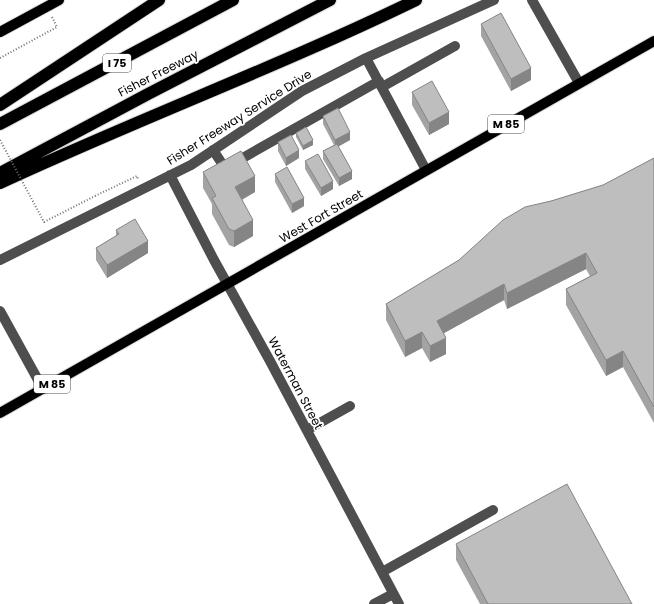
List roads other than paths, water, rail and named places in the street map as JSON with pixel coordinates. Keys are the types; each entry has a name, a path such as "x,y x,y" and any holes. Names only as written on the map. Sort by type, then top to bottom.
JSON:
{"highway":[{"path":"0,105 159,0"},
{"name":"I 75","path":"0,124 233,0"},
{"name":"Fisher Freeway","path":"0,173 148,94 330,0"},
{"path":"0,183 49,160 309,50 416,0"}],"main road":[{"path":"0,32 59,0"},
{"name":"West Fort Street","path":"0,413 654,41"}],"street":[{"name":"Fisher Freeway Service Drive","path":"0,260 191,165 302,91 366,58 494,0"},
{"path":"532,0 579,83"},
{"path":"213,150 224,168 455,46"},
{"path":"366,58 426,170"},
{"name":"Waterman Street","path":"170,175 399,604"},
{"path":"0,311 43,389"},
{"path":"307,430 350,406"},
{"path":"382,572 493,510"},
{"path":"374,604 393,594"}]}
